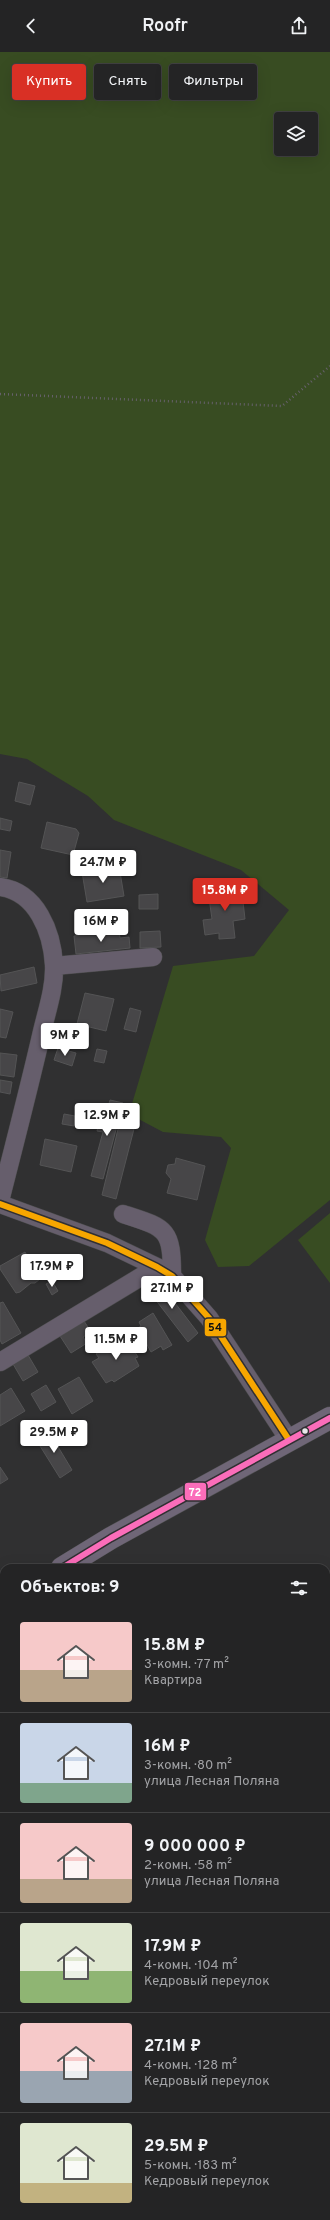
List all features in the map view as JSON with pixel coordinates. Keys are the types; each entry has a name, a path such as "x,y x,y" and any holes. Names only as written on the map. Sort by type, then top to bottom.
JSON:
{"main road":[{"path":"69,1564 111,1538 330,1418"}],"street":[{"path":"0,887 12,890 22,896 31,902 38,910 46,929 54,966 51,993 37,1055 0,1202 107,1243 157,1267 172,1276 209,1318 289,1440"},
{"path":"54,966 153,957"},
{"path":"123,1214 157,1225 165,1233 171,1246 172,1276"},
{"path":"0,1362 157,1267"}],"path":[{"path":"0,394 282,406 330,366"}],"green space":[{"path":"0,52 330,52 330,1200 249,1266 218,1267 205,1240 231,1148 221,1137 163,1132 129,1114 173,966 254,956 289,910 241,870 114,820 88,796 27,759 0,754"},
{"path":"330,1213 330,1283 298,1240"}],"building":[{"path":"19,782 35,786 30,805 15,801"},
{"path":"0,818 12,821 10,831 0,829"},
{"path":"47,822 76,829 79,833 73,855 41,848"},
{"path":"0,850 11,852 7,878 0,877"},
{"path":"119,866 124,896 87,902 82,872"},
{"path":"238,883 239,893 242,893 245,919 233,921 235,938 219,939 219,933 205,935 203,920 212,919 209,898 214,897 214,893 227,891 226,884"},
{"path":"158,894 158,909 139,909 139,895"},
{"path":"119,931 120,938 129,937 130,948 76,954 74,936"},
{"path":"160,931 161,947 140,948 140,932"},
{"path":"34,967 37,983 1,991 0,975"},
{"path":"85,993 114,999 106,1031 77,1024"},
{"path":"130,1008 141,1011 136,1032 124,1029"},
{"path":"0,1009 13,1012 6,1038 0,1037"},
{"path":"58,1048 76,1053 72,1066 54,1060"},
{"path":"97,1049 107,1051 104,1063 94,1061"},
{"path":"0,1053 17,1055 14,1077 0,1075"},
{"path":"0,1080 12,1082 10,1094 0,1092"},
{"path":"110,1100 123,1103 103,1179 91,1176 103,1132 97,1131 102,1110 107,1111"},
{"path":"64,1114 75,1116 74,1126 62,1124"},
{"path":"120,1121 135,1125 116,1199 102,1195"},
{"path":"45,1139 77,1146 71,1172 40,1165"},
{"path":"176,1158 205,1166 197,1200 167,1193 171,1179 166,1173 168,1165 175,1164"},
{"path":"25,1252 40,1279 16,1293 0,1269 0,1266"},
{"path":"156,1278 198,1333 188,1342 145,1286"},
{"path":"52,1281 58,1291 52,1295 46,1284"},
{"path":"3,1302 21,1333 2,1344 0,1340 0,1303"},
{"path":"153,1313 172,1345 163,1350 161,1346 151,1352 138,1328 141,1326 139,1322"},
{"path":"84,1321 91,1332 83,1337 87,1343 71,1353 60,1336"},
{"path":"126,1338 138,1357 135,1358 139,1366 114,1382 112,1380 106,1383 92,1362 99,1358 96,1354 108,1346 110,1349"},
{"path":"28,1355 38,1372 23,1381 13,1364"},
{"path":"79,1377 93,1401 72,1414 58,1389"},
{"path":"46,1385 56,1402 41,1411 31,1394"},
{"path":"11,1388 25,1411 0,1426 0,1395"},
{"path":"48,1430 72,1470 60,1478 35,1438"},
{"path":"0,1467 8,1479 0,1484"}],"transit line":[{"name":"54","path":"0,1204 107,1243 157,1267 172,1276 209,1318 289,1440"},
{"name":"72","path":"69,1564 111,1538 330,1418"}]}
